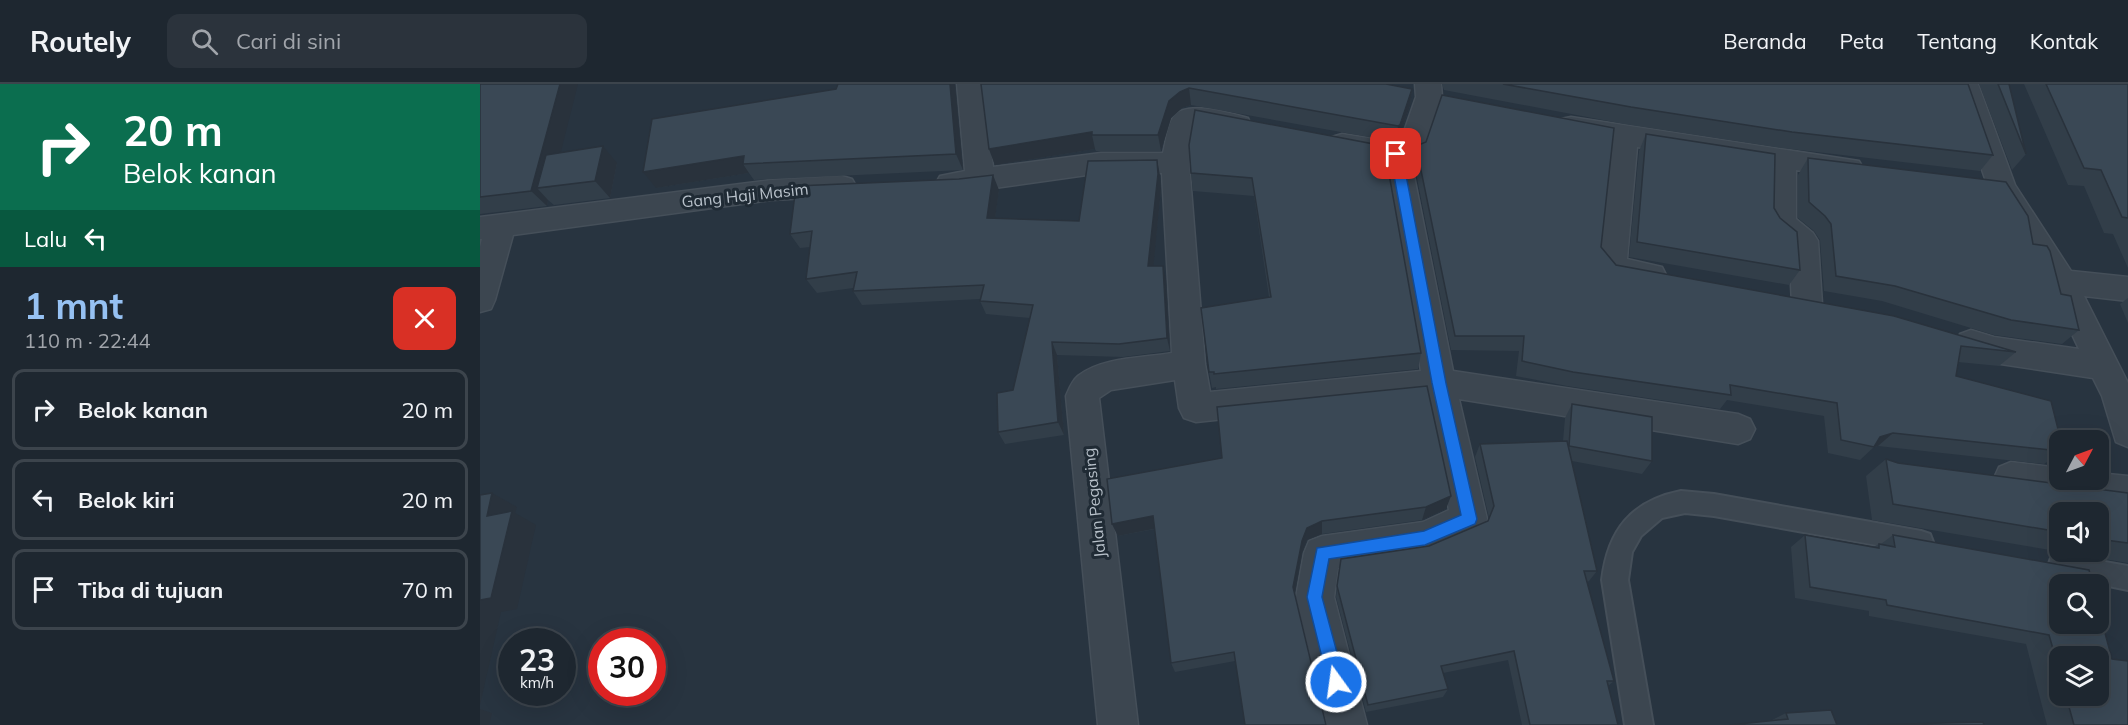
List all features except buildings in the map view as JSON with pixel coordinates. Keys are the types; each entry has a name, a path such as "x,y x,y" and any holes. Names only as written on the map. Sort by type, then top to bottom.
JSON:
{"street":[{"path":"970,84 980,180"},
{"path":"1965,84 1991,185 2062,282 2103,366 2123,397 2128,432"},
{"path":"1317,140 1396,154 1411,151 1429,94"},
{"path":"1260,129 1189,117 1184,121 1177,156 1189,364 1196,408 1439,383 1482,387 1738,429"},
{"path":"1544,120 1624,136 1782,160 1875,171"},
{"path":"1624,136 1612,263 1620,270 1678,280"},
{"path":"1347,725 1315,597 1322,553 1425,538 1469,519 1439,383 1396,154"},
{"path":"922,184 980,180 1101,163 1177,156"},
{"path":"1782,160 1781,224 1803,241 1795,302 1839,309"},
{"name":"Gang Haji Masim","path":"490,227 771,190 865,185"},
{"path":"480,300 490,227"},
{"path":"2062,282 2128,289"},
{"path":"1949,336 1994,350 2103,366"},
{"name":"Jalan Pegasing","path":"1118,725 1082,396 1088,387 1104,378 1189,364"},
{"path":"1985,475 2128,492"}],"lane":[{"path":"1639,725 1615,580 1616,561 1622,543 1632,528 1647,515 1665,506 1682,502 1714,505 1944,546"},
{"path":"2036,562 2128,578"}],"route":[{"path":"1336,682 1315,597 1322,553 1425,538 1469,519 1439,383 1396,154"}]}
